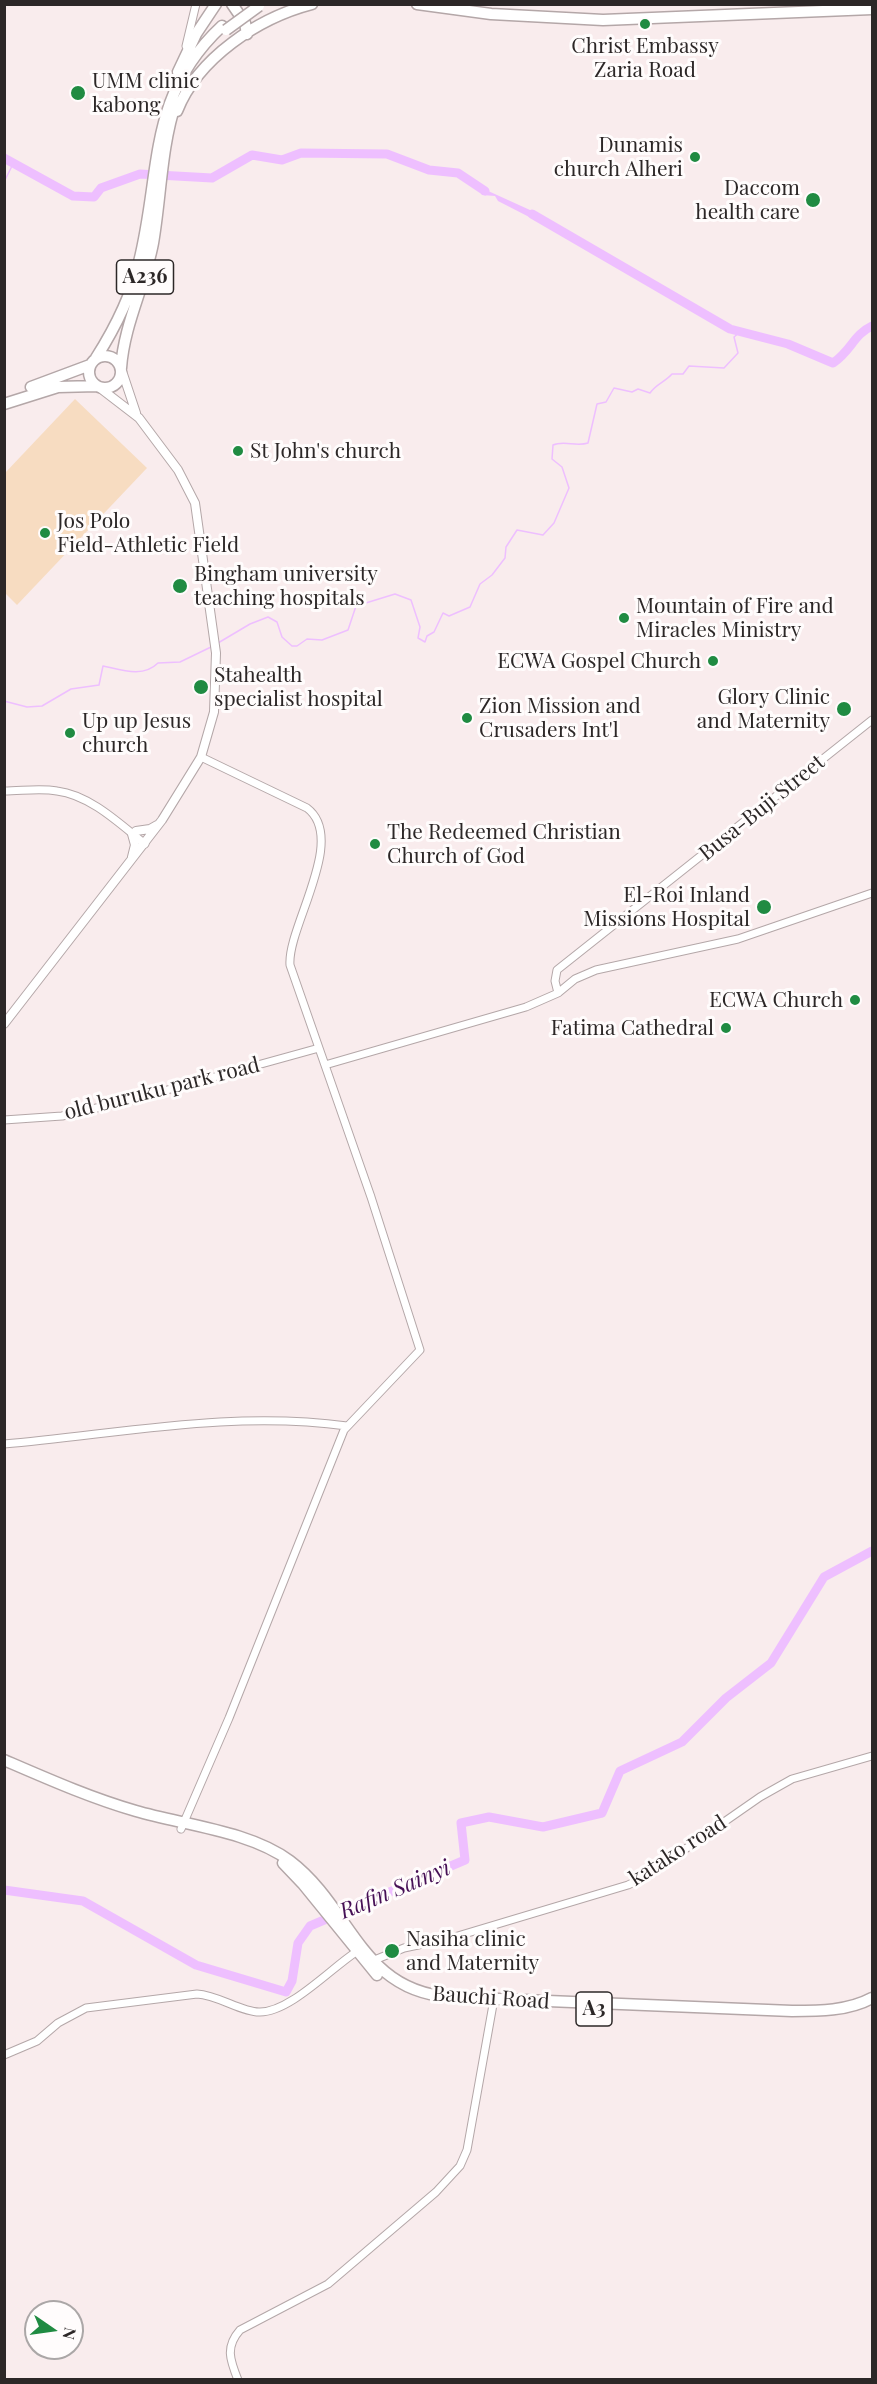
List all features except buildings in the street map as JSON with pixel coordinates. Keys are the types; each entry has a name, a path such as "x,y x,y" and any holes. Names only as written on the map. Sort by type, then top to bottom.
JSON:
{"highway":[{"path":"177,83 182,62 201,25 216,4"},
{"path":"232,4 245,22 247,34"},
{"path":"168,137 179,105 210,63 247,34 279,14 312,4"},
{"path":"417,4 491,14 585,16 873,9"},
{"path":"471,4 585,16 772,4"},
{"name":"A236","path":"93,362 117,323 131,290 157,183 165,112 177,83 194,57 224,28 256,5"},
{"name":"A236","path":"160,165 173,109 185,80 224,28"},
{"name":"A236","path":"121,369 124,336 149,261 157,183"},
{"path":"4,396 110,356 116,359 121,369 120,378 114,386 58,387 4,404"},
{"path":"93,362 89,375 99,387"},
{"name":"Bauchi Road","path":"4,1760 100,1799 181,1827"},
{"name":"Bauchi Road","path":"4,1766 97,1805 181,1827 249,1840 270,1849 299,1868 344,1929 388,1977 417,1992 494,2002 804,2016 847,2012 873,2004"},
{"name":"Bauchi Road","path":"344,1929 356,1952 374,1972 398,1990 440,2002 792,2011 831,2010 873,1998"}],"main road":[{"path":"121,369 139,418"},
{"path":"4,1024 162,820 201,757 214,712 216,652 195,503 178,470 139,418 99,387"},
{"path":"131,862 135,845 134,833 150,829 162,820"}],"street":[{"path":"182,62 196,4"},
{"name":"Busa-Buji Street","path":"558,993 555,981 558,970 873,720"},
{"path":"181,1827 229,1718 346,1426 420,1350 371,1197 289,958 293,940 316,877 319,844 317,821 307,808 201,757"},
{"path":"4,791 48,790 68,793 87,802 147,842"},
{"path":"325,1065 526,1007 558,993 574,979 596,970 738,939 873,893"},
{"name":"old buruku park road","path":"4,1120 62,1116 131,1100 319,1048"},
{"path":"4,1444 183,1423 274,1420 346,1426"},
{"name":"katako road","path":"372,1960 404,1948 451,1938 628,1885 645,1877 759,1797 792,1779 873,1756"},
{"path":"4,2055 37,2041 69,2016 98,2006 197,1994 213,1996 259,2012 299,1996 356,1952"},
{"path":"238,2379 229,2349 232,2339 240,2330 328,2284 436,2192 460,2166 467,2150 494,2002"}],"shaded area":[{"path":"475,185 541,215 541,218 537,221 498,201 495,196 482,195"},
{"name":"Jos Polo Field-Athletic Field","path":"75,399 147,468 17,605 5,593 5,473"}],"waterway":[{"path":"4,158 73,196 94,197 101,188 140,174 212,178 252,155 282,160 301,153 387,154 429,170 458,173 485,191"},
{"path":"4,182 13,164"},
{"path":"532,214 730,329 788,344 833,363 872,326"},
{"path":"218,643 250,624 268,617 277,622 282,637 292,646 297,646 307,639 322,640 348,630 356,606 395,594 411,600 420,627 418,638 425,642 427,636 434,632 443,613 449,616 470,607 480,584 492,575 505,558 506,547 517,530 543,535 554,523 569,488 562,467 552,459 553,445 588,443 597,404 606,402 614,388 632,392 638,389 650,393 672,374 683,374 689,366 724,368 738,353 734,337 740,332"},
{"path":"4,701 27,707 42,706 71,689 99,685 103,666 139,672 152,668 158,663 180,662 211,647"},
{"name":"Rafin Sainyi","path":"4,1890 83,1901 196,1965 286,1992 292,1981 298,1943 310,1926 465,1860 461,1823 489,1817 543,1827 602,1813 620,1771 682,1742 726,1698 771,1663 824,1577 872,1551"}],"place":[{"name":"Christ Embassy Zaria Road","path":"645,24"},
{"name":"UMM clinic kabong","path":"78,93"},
{"name":"Dunamis church Alheri","path":"695,157"},
{"name":"Daccom health care","path":"813,200"},
{"name":"St John's church","path":"238,451"},
{"name":"Jos Polo Field-Athletic Field","path":"45,533"},
{"name":"Bingham university teaching hospitals","path":"180,586"},
{"name":"Mountain of Fire and Miracles Ministry","path":"624,618"},
{"name":"ECWA Gospel Church","path":"713,661"},
{"name":"Stahealth specialist hospital","path":"201,687"},
{"name":"Glory Clinic and Maternity","path":"844,709"},
{"name":"Zion Mission and Crusaders Int'l","path":"467,718"},
{"name":"Up up Jesus church","path":"70,733"},
{"name":"The Redeemed Christian Church of God","path":"375,844"},
{"name":"El-Roi Inland Missions Hospital","path":"764,907"},
{"name":"ECWA Church","path":"855,1000"},
{"name":"Fatima Cathedral","path":"726,1028"},
{"name":"Nasiha clinic and Maternity","path":"392,1951"}]}
